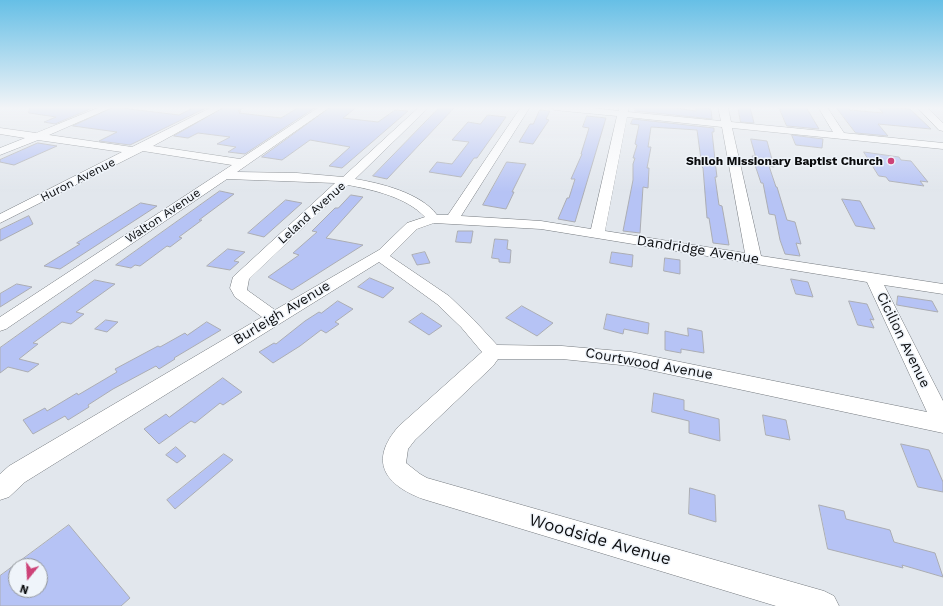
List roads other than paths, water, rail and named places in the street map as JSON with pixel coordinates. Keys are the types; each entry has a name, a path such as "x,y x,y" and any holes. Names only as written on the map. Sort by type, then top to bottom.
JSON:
{"street":[{"path":"27,135 243,163"},
{"path":"0,152 42,135"},
{"name":"Huron Avenue","path":"0,220 165,135"},
{"name":"Walton Avenue","path":"0,325 284,135"},
{"name":"Leland Avenue","path":"275,318 241,294 238,288 241,277 395,135"},
{"path":"452,219 507,135"},
{"path":"597,234 619,135"},
{"path":"729,135 754,259"},
{"path":"843,135 943,146"},
{"path":"226,175 348,180 383,189 406,198 430,212 434,219"},
{"name":"Burleigh Avenue","path":"0,488 17,474 384,253 412,226 434,219 452,219"},
{"name":"Dandridge Avenue","path":"452,219 527,223 943,288"},
{"path":"379,255 443,300 467,323 492,352"},
{"name":"Cicilion Avenue","path":"873,278 943,424"},
{"name":"Courtwood Avenue","path":"492,352 558,351 631,359 943,424"},
{"name":"Woodside Avenue","path":"492,352 486,361 399,442 394,454 395,468 411,482 423,488 824,606"}],"place":[{"name":"Shiloh Missionary Baptist Church","path":"891,161"}]}
